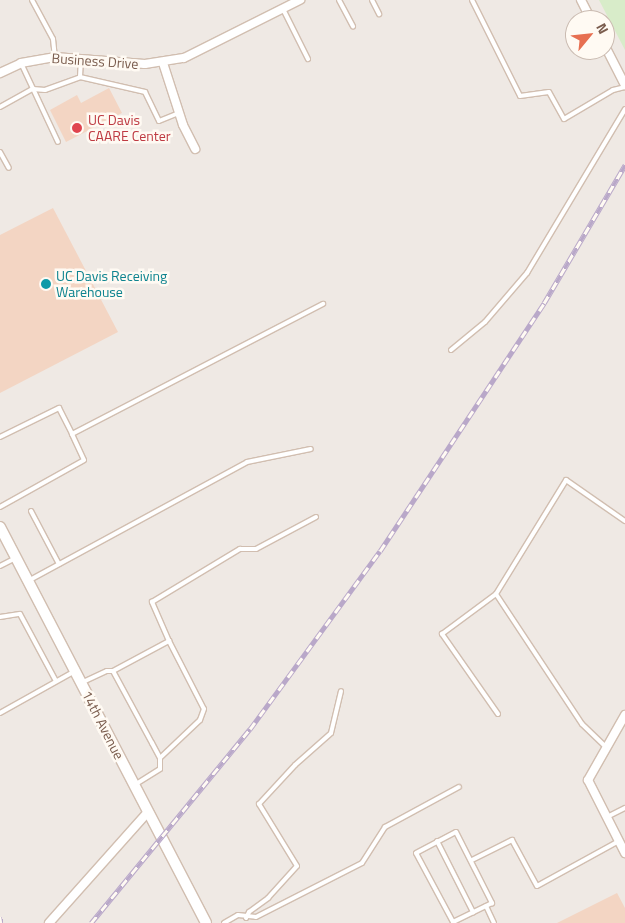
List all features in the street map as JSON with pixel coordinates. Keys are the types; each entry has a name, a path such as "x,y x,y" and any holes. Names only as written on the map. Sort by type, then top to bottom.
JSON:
{"main road":[{"name":"14th Avenue","path":"0,527 206,923"}],"street":[{"name":"Business Drive","path":"0,73 21,64 55,57 163,63 198,53 300,0"},
{"path":"612,60 625,86"},
{"path":"163,63 179,113 195,149"},
{"path":"625,715 588,780 625,853"},
{"path":"48,923 148,812"}],"lane":[{"path":"32,0 53,39 55,57"},
{"path":"339,0 353,26"},
{"path":"372,0 379,14"},
{"path":"472,0 520,96 548,92 564,119 613,90 625,86"},
{"path":"283,9 308,59"},
{"path":"80,77 81,58"},
{"path":"21,64 58,142"},
{"path":"0,107 33,89 45,90 80,77 145,92 159,121 179,113"},
{"path":"451,350 485,322 527,272 625,109"},
{"path":"0,152 9,168"},
{"path":"72,434 323,304"},
{"path":"0,437 59,408 84,460 0,507"},
{"path":"28,581 247,462 311,449"},
{"path":"498,714 442,634 496,594 566,480 625,521"},
{"path":"31,511 59,564"},
{"path":"160,758 200,720 204,709 169,641 152,602 240,549 256,549 316,517"},
{"path":"0,566 16,558"},
{"path":"496,594 582,724 607,748"},
{"path":"0,617 20,614 56,681"},
{"path":"81,684 107,670 113,671 169,641"},
{"path":"0,713 75,670"},
{"path":"113,671 160,758 160,769 134,785"},
{"path":"246,918 249,912 268,898 297,866 259,804 295,765 330,733 341,691"},
{"path":"224,923 238,914 246,918 256,917 362,863 385,827 459,788"},
{"path":"607,817 625,808"},
{"path":"456,832 472,860 492,903 453,922 416,853 437,841 456,832"},
{"path":"472,860 512,840 537,886 619,841"},
{"path":"437,841 473,912"},
{"path":"486,906 494,923"}],"shaded area":[{"path":"0,0 625,0 625,923 0,923"}],"green space":[{"path":"599,0 625,0 625,50 615,31 615,10 604,10"}],"building":[{"name":"UC Davis CAARE Center","path":"109,88 122,113 66,142 50,110 77,95 81,103"},
{"name":"UC Davis Receiving Warehouse","path":"53,208 118,332 0,393 0,235"},
{"path":"617,893 625,908 625,923 557,923"}],"railway":[{"path":"91,923 250,729 380,551 544,303 625,165"},
{"path":"0,917 1,923"}],"place":[{"name":"UC Davis CAARE Center","path":"77,128"},
{"name":"UC Davis Receiving Warehouse","path":"46,284"}]}
